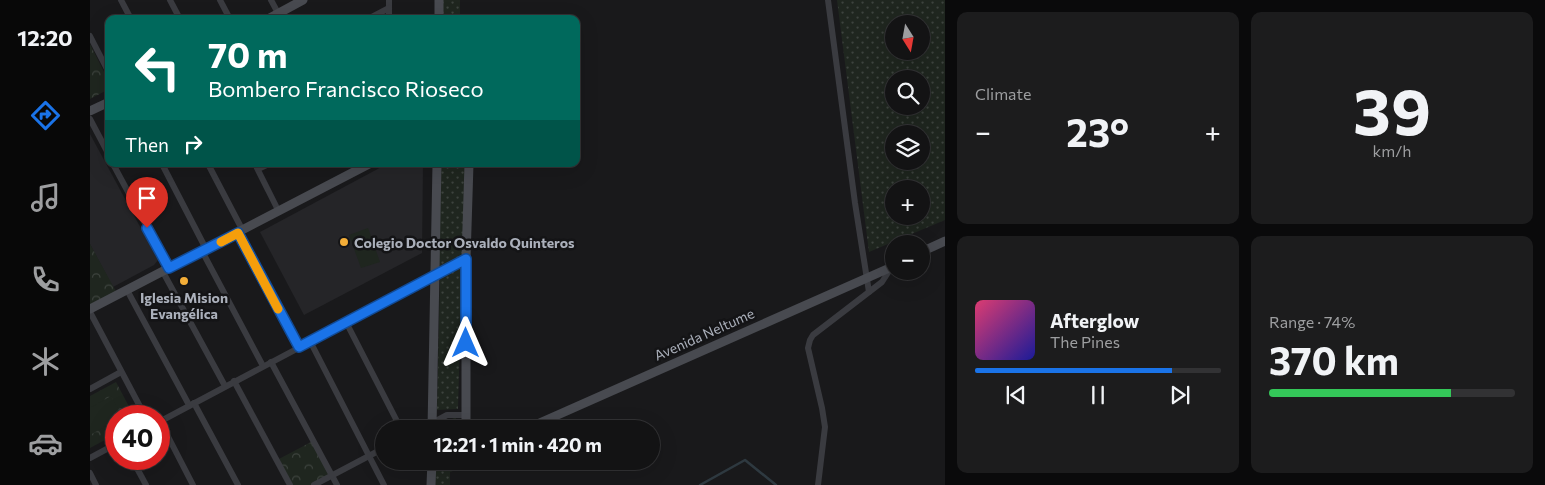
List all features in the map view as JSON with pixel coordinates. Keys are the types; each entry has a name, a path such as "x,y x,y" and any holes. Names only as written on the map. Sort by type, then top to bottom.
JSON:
{"street":[{"path":"122,0 129,15"},
{"path":"170,0 178,15"},
{"path":"220,0 228,15"},
{"path":"272,0 278,13"},
{"path":"275,15 303,0"},
{"path":"389,0 389,15"},
{"path":"439,15 440,0"},
{"path":"828,0 869,292"},
{"path":"376,15 389,8"},
{"path":"90,36 105,65"},
{"path":"90,111 105,104"},
{"path":"90,119 105,147"},
{"path":"114,167 225,386"},
{"path":"163,167 263,366"},
{"path":"209,167 240,232 299,347"},
{"path":"256,167 279,212"},
{"path":"139,405 90,311 363,167"},
{"path":"432,420 437,167"},
{"path":"466,420 466,259 469,167"},
{"path":"930,248 945,241"},
{"path":"170,415 466,259"},
{"name":"Avenida Neltume","path":"546,420 885,269"},
{"path":"818,485 825,427 808,348 810,340 885,278"},
{"path":"127,290 238,485"},
{"path":"346,322 396,420"},
{"path":"310,341 384,485"},
{"path":"271,362 337,485"},
{"path":"90,389 122,372"},
{"path":"234,382 290,485"},
{"path":"440,420 447,415 466,415"},
{"path":"170,442 193,485"},
{"path":"90,458 105,450"},
{"path":"314,485 375,453"},
{"path":"138,470 146,485"},
{"path":"431,485 432,470"},
{"path":"90,473 96,485"}],"shaded area":[{"path":"90,134 105,162 105,167 108,167 158,260 154,265 113,287 90,244"},
{"name":"Colegio Doctor Osvaldo Quinteros","path":"381,167 423,167 422,253 304,315 260,232"}],"green space":[{"path":"443,0 460,0 460,15 443,15"},
{"path":"837,0 945,0 945,220 909,235 885,235 885,245 869,252"},
{"path":"90,44 105,74 105,91 90,99"},
{"path":"437,167 469,167 466,259 435,274"},
{"path":"368,228 380,262 361,268 349,235"},
{"path":"90,244 118,295 90,309"},
{"path":"462,266 458,409 437,410 440,277"},
{"path":"116,382 128,405 105,405 105,440 90,448 90,396"},
{"path":"111,396 116,405 105,405 105,426 90,435 90,408"},
{"path":"313,441 332,475 314,485 290,485 277,460"},
{"path":"435,470 455,470 450,472 450,485 435,485"}],"waterway":[{"path":"700,485 745,460 776,485"}],"slow traffic":[{"path":"221,242 238,233 278,309"}],"place":[{"name":"Colegio Doctor Osvaldo Quinteros","path":"344,242"},
{"name":"Iglesia Mision Evangélica","path":"184,281"}],"route":[{"path":"147,228 169,268 238,233 299,347 466,259 466,343"}]}
